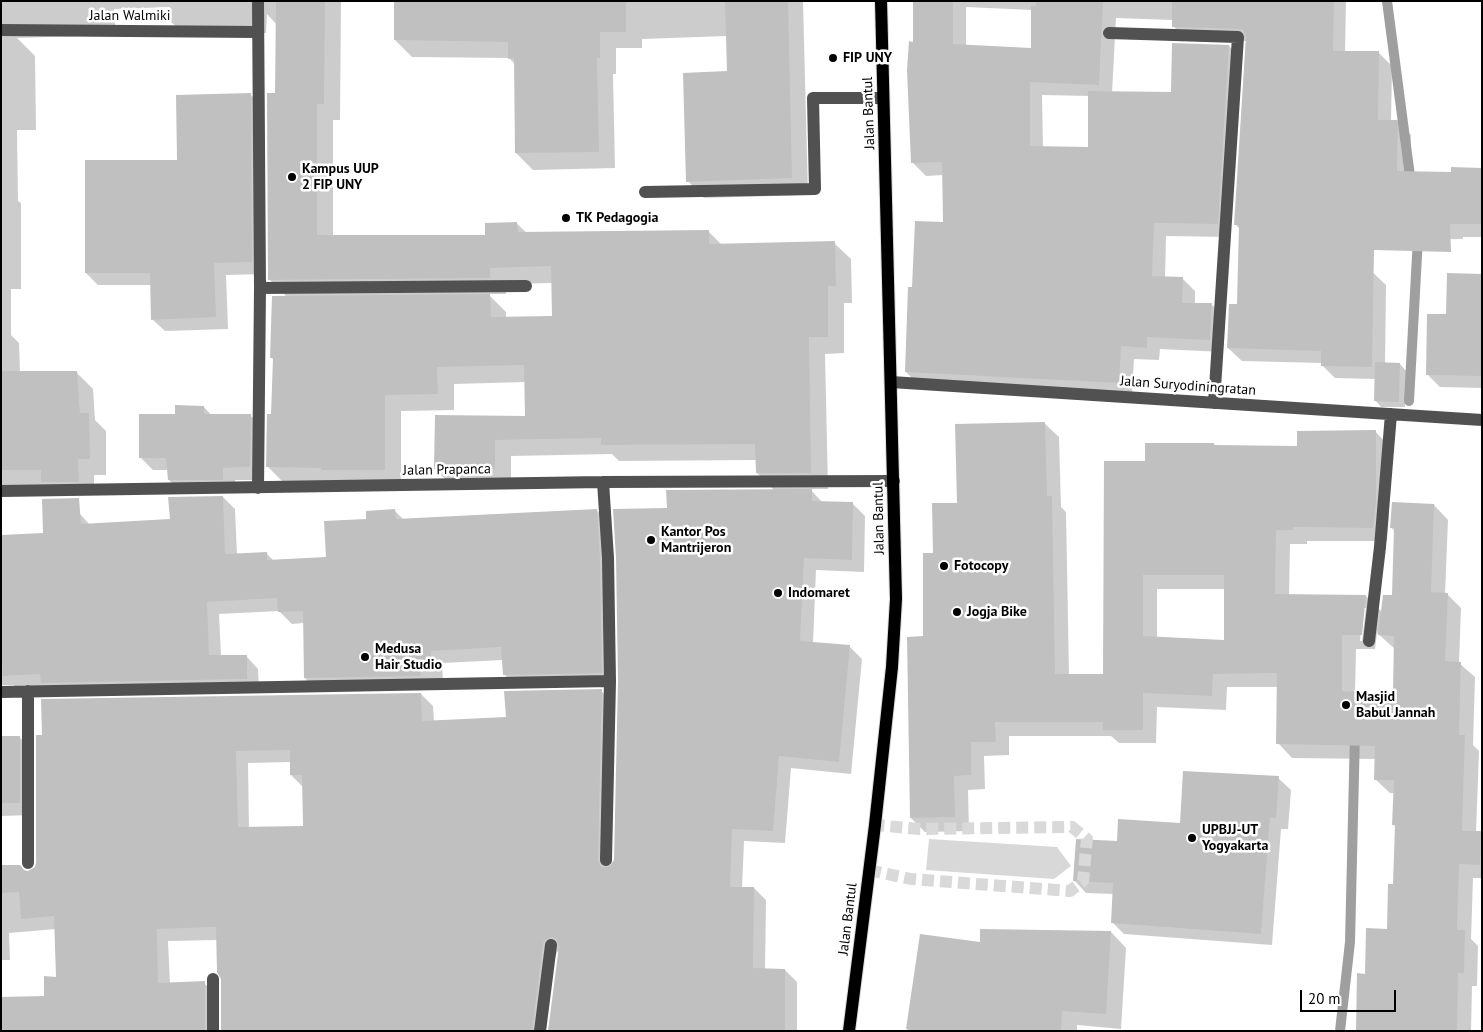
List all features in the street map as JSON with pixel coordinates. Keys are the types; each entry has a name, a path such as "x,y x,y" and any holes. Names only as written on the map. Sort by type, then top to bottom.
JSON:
{"main road":[{"name":"Jalan Bantul","path":"849,1031 875,825 892,667 896,599 881,1"}],"street":[{"path":"258,1 260,288 258,488"},
{"name":"Jalan Walmiki","path":"1,30 258,32"},
{"path":"1109,34 1238,37 1214,403"},
{"path":"645,192 815,189 812,98 884,98"},
{"path":"260,288 526,286"},
{"name":"Jalan Suryodiningratan","path":"891,382 1482,420"},
{"path":"1370,641 1391,414"},
{"name":"Jalan Prapanca","path":"1,491 603,482 894,481"},
{"path":"603,482 608,558 610,681 606,860"},
{"path":"1,692 610,681"},
{"path":"28,691 28,863"},
{"path":"540,1031 551,945"},
{"path":"213,979 214,1031"}],"shaded area":[{"path":"929,839 1057,847 1071,866 1054,879 926,870"}],"building":[{"path":"276,1 325,1 324,104 317,104 317,235 485,235 485,223 517,222 518,232 709,230 709,244 835,241 836,286 828,286 828,337 809,337 811,473 756,473 755,444 601,445 601,438 495,440 495,469 434,469 435,415 525,416 524,365 437,367 438,394 385,395 385,470 321,470 321,468 266,467 267,414 271,414 273,358 270,358 272,296 490,294 491,317 552,316 551,266 490,268 490,278 268,280 267,93 275,93"},
{"path":"394,1 626,1 626,32 600,32 600,58 597,58 599,152 515,153 514,58 508,59 508,42 394,40"},
{"path":"725,1 788,1 792,178 686,182 683,73 727,71"},
{"path":"913,1 953,1 953,44 1031,48 1031,6 1036,6 1036,1 1103,1 1099,85 1030,82 1030,146 1088,147 1088,91 1171,92 1172,43 1229,45 1218,224 1154,223 1152,276 1183,277 1182,303 1212,303 1210,340 1147,337 1147,348 1121,346 1119,383 905,372 908,287 912,287 915,221 943,222 942,162 911,163 907,70 909,41 913,42"},
{"path":"1172,1 1334,1 1333,51 1379,51 1378,120 1398,120 1397,171 1451,172 1451,167 1482,168 1482,224 1450,224 1451,252 1374,250 1372,367 1321,366 1321,351 1227,348 1229,304 1237,304 1239,225 1234,225 1246,37 1243,30 1238,29 1172,27"},
{"path":"251,93 252,262 214,263 216,317 151,320 150,273 85,273 85,160 177,160 176,95"},
{"path":"1447,273 1482,274 1482,376 1426,375 1427,314 1446,314"},
{"path":"1375,362 1400,363 1399,402 1374,401"},
{"path":"1,371 77,371 80,413 89,413 90,459 78,459 79,482 41,482 41,470 1,470"},
{"path":"175,405 204,406 204,414 251,414 250,467 223,468 223,480 168,480 166,458 139,458 139,414 175,414"},
{"path":"1045,422 1047,496 1052,496 1055,674 1103,674 1104,461 1145,461 1145,443 1297,446 1297,431 1376,430 1376,502 1373,528 1293,527 1293,530 1276,530 1275,594 1366,595 1362,635 1342,635 1342,691 1393,693 1394,636 1378,635 1383,595 1392,595 1394,528 1390,528 1392,502 1434,504 1431,592 1448,593 1445,661 1461,662 1459,735 1465,735 1462,831 1481,831 1480,865 1459,864 1457,930 1465,930 1464,973 1458,973 1457,1031 1356,1031 1357,973 1365,974 1366,928 1387,929 1388,884 1393,884 1395,825 1392,825 1394,780 1374,780 1375,746 1276,744 1277,673 1213,674 1212,696 1143,693 1143,730 1103,730 1103,722 995,722 996,742 971,742 971,775 954,776 955,817 910,818 907,637 923,636 923,553 933,553 932,503 957,503 955,424","holes":["1143,575 1224,575 1224,640 1143,636"]},
{"path":"812,489 812,501 853,502 852,560 804,558 800,641 850,645 839,762 779,756 773,831 732,829 730,887 754,887 753,968 785,969 785,1031 548,1031 559,946 556,939 552,937 545,940 543,944 532,1031 221,1031 221,979 217,972 216,927 157,929 158,983 205,981 205,1031 1,1031 1,997 44,996 44,976 56,977 54,916 21,919 19,892 1,893 1,865 20,865 24,870 28,871 35,867 36,863 36,735 42,735 41,699 421,693 422,721 506,717 504,691 602,689 598,860 601,867 609,867 614,860 618,681 616,558 613,509 667,508 666,490","holes":["290,750 290,775 302,775 303,826 238,827 236,751"]},
{"path":"223,496 225,554 267,552 267,560 326,557 324,521 366,519 366,511 395,509 396,519 597,509 600,558 602,673 503,675 501,647 431,651 431,670 420,670 421,676 304,678 303,611 278,612 277,598 207,602 209,655 247,655 247,679 41,683 40,674 3,676 1,645 1,535 43,533 42,499 79,498 81,524 170,519 168,497"},
{"path":"1,736 20,736 20,803 1,803"},
{"path":"1183,771 1279,776 1276,818 1270,817 1261,934 1111,923 1113,883 1073,881 1076,839 1117,841 1118,819 1180,823"},
{"path":"980,929 1111,931 1106,1014 1062,1011 1061,1031 920,1031 906,1029 920,934 980,942"}],"waterway":[{"path":"1387,1 1411,184"},
{"path":"1409,401 1418,238"},
{"path":"1340,1031 1350,942 1355,733"}],"tunnel":[{"path":"869,870 911,879 1070,891 1083,881 1087,839 1072,827 920,829 875,825"}],"place":[{"name":"FIP UNY","path":"833,58"},
{"name":"Kampus UUP 2 FIP UNY","path":"292,177"},
{"name":"TK Pedagogia","path":"566,218"},
{"name":"Kantor Pos Mantrijeron","path":"651,540"},
{"name":"Fotocopy","path":"944,566"},
{"name":"Indomaret","path":"778,593"},
{"name":"Jogja Bike","path":"957,612"},
{"name":"Medusa Hair Studio","path":"365,657"},
{"name":"Masjid Babul Jannah","path":"1346,705"},
{"name":"UPBJJ-UT Yogyakarta","path":"1192,838"}]}
